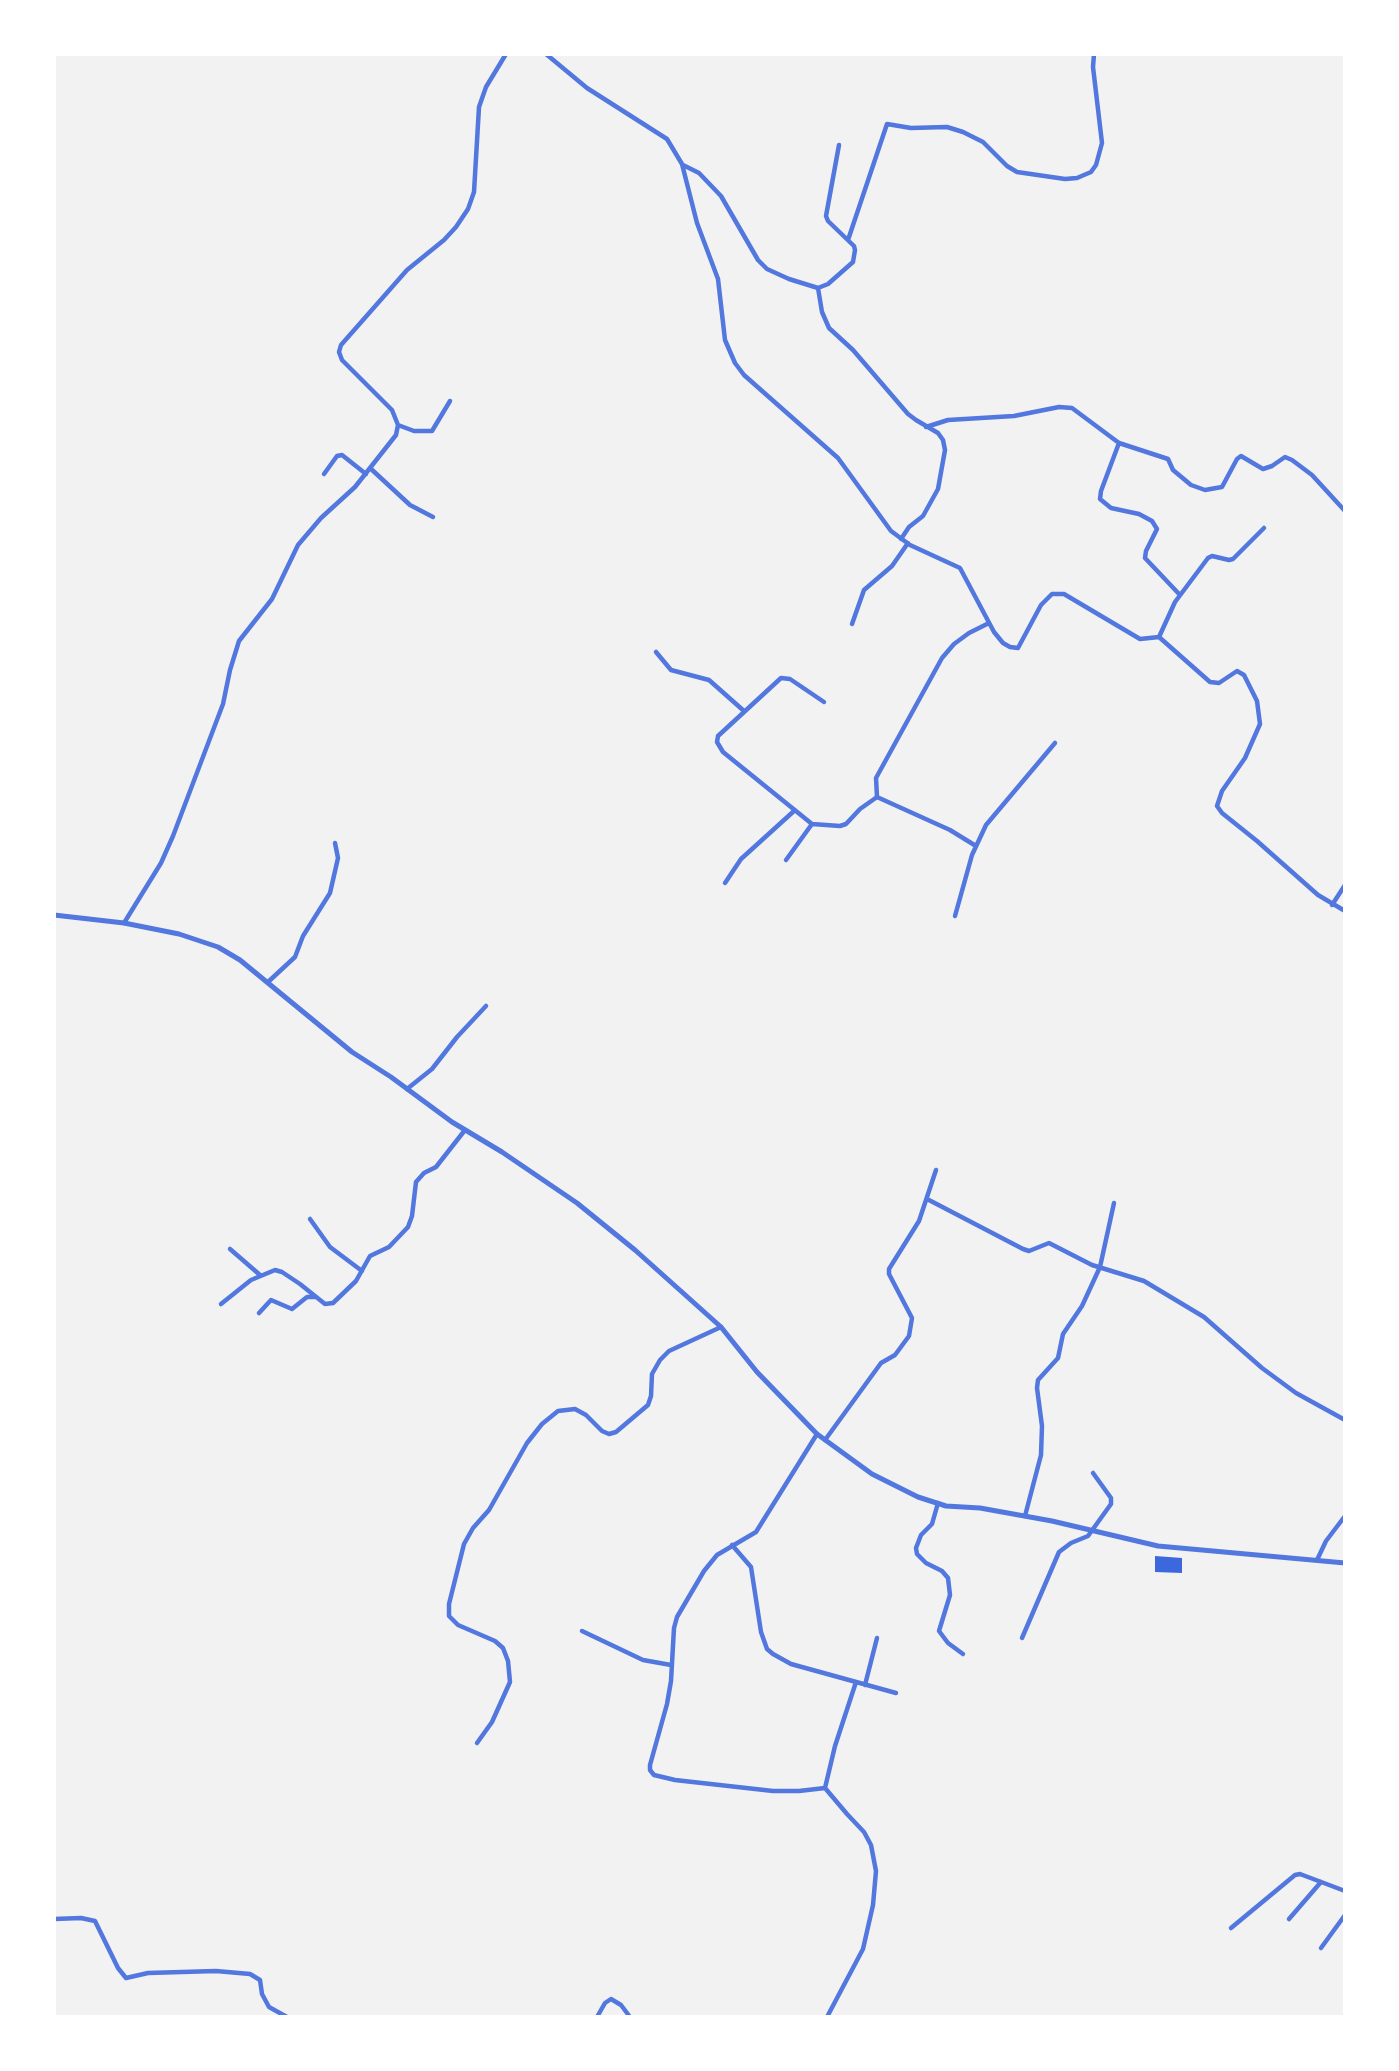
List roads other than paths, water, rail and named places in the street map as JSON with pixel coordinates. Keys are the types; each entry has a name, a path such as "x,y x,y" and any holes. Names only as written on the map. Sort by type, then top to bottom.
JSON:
{"street":[{"path":"124,923 161,863 173,836 223,704 239,641 272,599 298,545 321,518 355,487 396,435 398,425 392,410 342,360 339,352 341,345 407,270 444,240 468,209 474,192 479,107 486,87 506,54"},
{"path":"546,54 587,88 659,132 672,145 682,164 697,223 718,279 725,340 735,363 744,375 838,458 883,520 901,539 960,568 989,623 1003,643 1018,648 1041,605 1052,594 1058,594 1069,596 1140,639 1159,637 1210,682 1219,682 1237,671 1244,675 1257,701 1260,724 1245,758 1222,791 1217,806 1318,895 1345,911"},
{"path":"848,240 887,124 911,128 947,127 963,132 983,142 1007,166 1017,172 1065,179 1077,178 1091,172 1096,165 1102,142 1094,54"},
{"path":"682,164 699,173 721,196 758,260 767,269 818,288 828,284 853,262 855,250 826,216 839,145"},
{"path":"818,288 822,312 829,328 853,350 916,421 938,433 943,440 945,450 941,482 927,510 901,539"},
{"path":"398,425 414,430 432,431 450,401"},
{"path":"926,427 948,420 1014,416 1059,407 1077,410 1119,443 1168,459 1172,470 1191,485 1205,489 1222,487 1241,456 1263,469 1282,458 1289,458 1312,475 1345,511"},
{"path":"1119,443 1099,495 1100,499 1111,508 1139,514 1152,521 1157,529 1145,558 1180,595"},
{"path":"324,474 337,456 342,455 366,474"},
{"path":"370,468 410,505 433,517"},
{"path":"1159,637 1180,595 1208,558 1213,556 1233,559 1264,528"},
{"path":"852,624 864,590 892,566 908,543"},
{"path":"877,797 875,785 880,769 942,658 954,644 989,623"},
{"path":"656,652 671,670 713,682 727,698 744,711"},
{"path":"824,702 790,679 781,678 718,736 717,742 723,752 811,824 844,825 877,797"},
{"path":"955,916 976,846 986,825 1055,743"},
{"path":"877,797 950,830 976,846"},
{"path":"725,883 741,859 794,811"},
{"path":"786,860 811,824"},
{"path":"268,982 295,957 303,936 330,893 338,858 335,842"},
{"path":"1332,905 1345,885"},
{"path":"54,915 124,923 179,934 218,947 240,960 352,1052 577,1203 683,1290 721,1327 757,1372 817,1434 872,1474 918,1497 939,1503 1025,1516 1158,1546 1345,1563"},
{"path":"407,1089 432,1069 486,1006"},
{"path":"221,1304 260,1275 275,1270 282,1272 325,1304 333,1303 350,1288 374,1253 389,1247 404,1232 411,1222 416,1181 424,1172 436,1167 465,1130"},
{"path":"825,1440 881,1363 895,1355 909,1336 912,1318 889,1274 889,1269 919,1221 936,1170"},
{"path":"928,1199 1023,1249 1029,1251 1049,1243 1100,1267 1144,1281 1205,1317 1262,1368 1296,1393 1345,1420"},
{"path":"1025,1516 1041,1455 1042,1426 1038,1380 1058,1358 1063,1334 1077,1315 1100,1267 1114,1203"},
{"path":"310,1219 330,1247 362,1271"},
{"path":"230,1249 260,1275"},
{"path":"259,1313 271,1300 292,1309 307,1297 316,1297"},
{"path":"477,1744 492,1722 510,1682 508,1661 503,1648 495,1641 458,1625 449,1616 458,1563 473,1528 489,1510 527,1443 558,1411 575,1409 586,1415 602,1431 610,1434 616,1432 648,1405 653,1374 660,1360 669,1351 721,1327"},
{"path":"817,1434 757,1532 717,1555 704,1571 677,1617 667,1704 650,1770 654,1774 675,1780 773,1791 825,1788"},
{"path":"1022,1638 1059,1552 1088,1536 1111,1501 1093,1474"},
{"path":"939,1503 932,1524 921,1535 916,1548 917,1554 926,1563 942,1571 948,1578 950,1595 939,1631 948,1643 963,1654"},
{"path":"1316,1561 1326,1541 1345,1516"},
{"path":"732,1545 751,1567 761,1632 767,1648 782,1661 896,1693"},
{"path":"582,1631 643,1660 671,1665"},
{"path":"865,1685 877,1638"},
{"path":"825,1788 839,1732 856,1682"},
{"path":"825,1788 864,1832 871,1845 876,1871 873,1905 863,1949 827,2017"},
{"path":"1231,1928 1295,1875 1300,1874 1345,1891"},
{"path":"1289,1919 1321,1882"},
{"path":"1321,1948 1345,1915"},
{"path":"54,1919 86,1918 97,1923 118,1968 126,1978 148,1973 216,1971 250,1974 260,1980 262,1994 269,2007 287,2017"},
{"path":"597,2017 605,2003 611,1999 621,2005 630,2017"}]}
